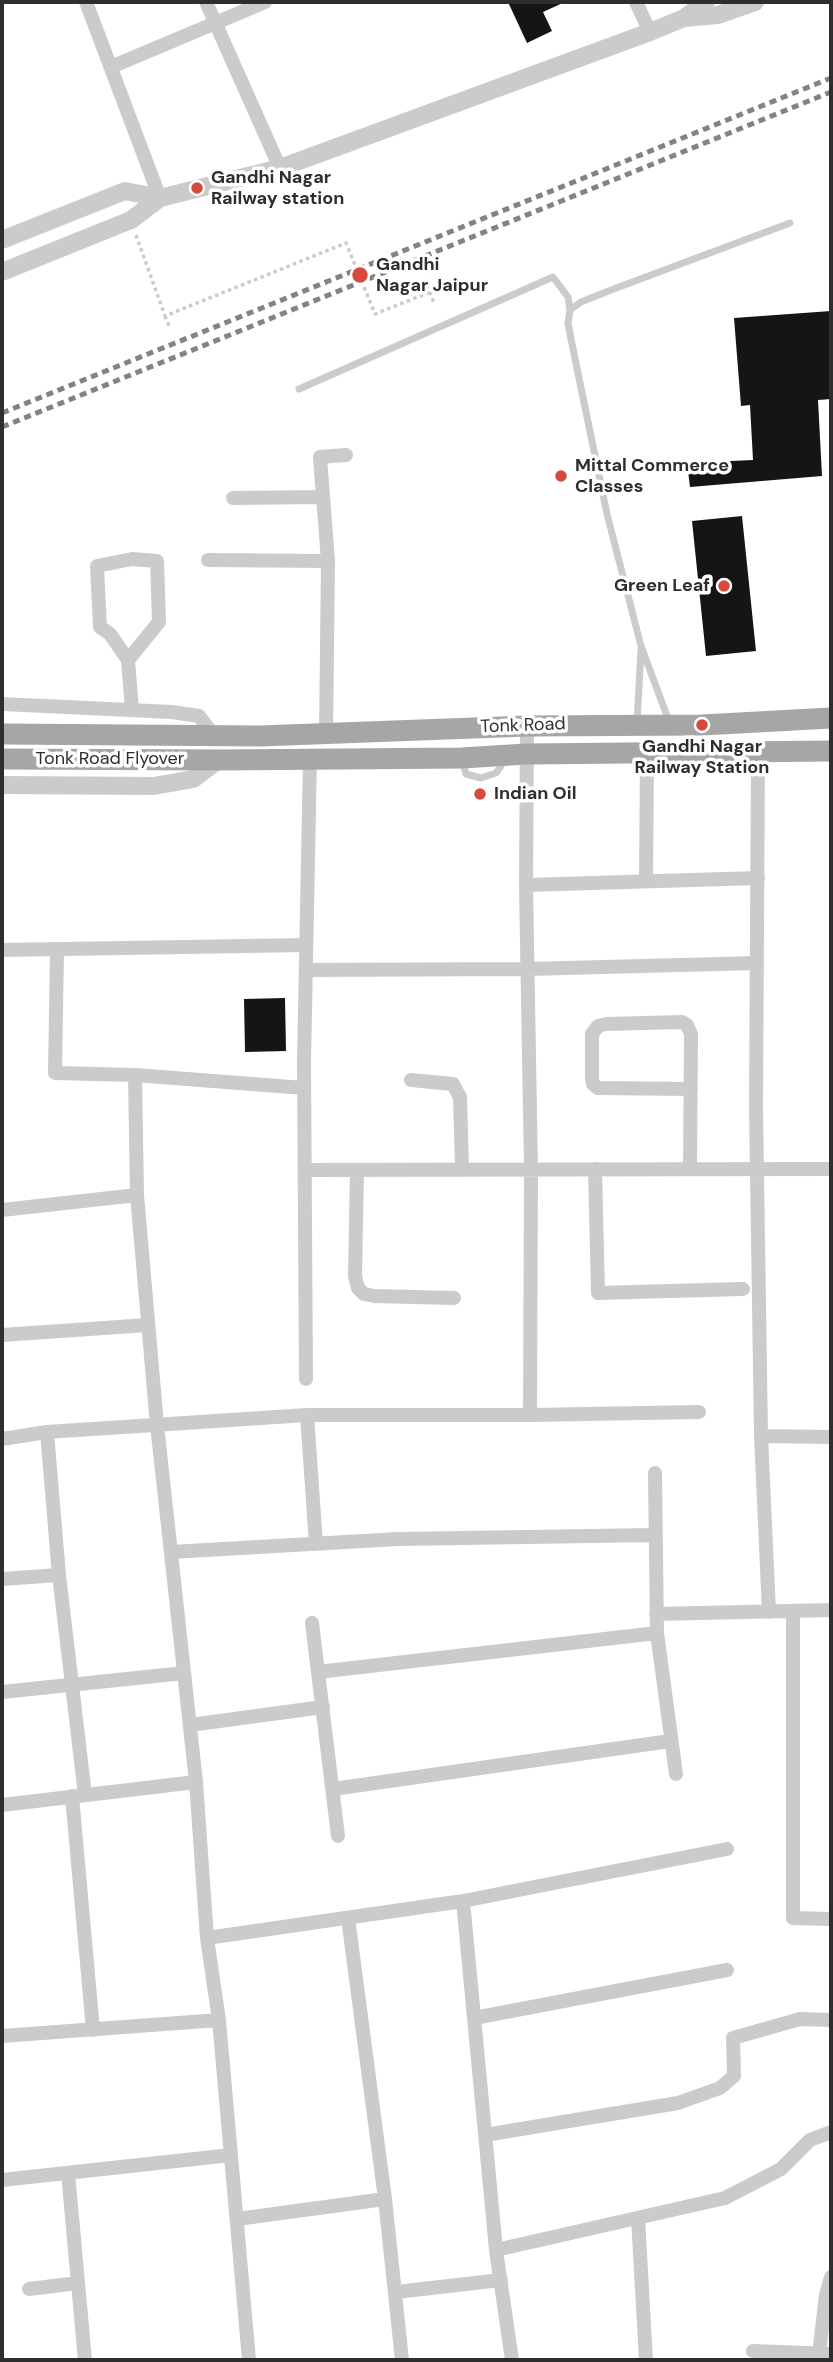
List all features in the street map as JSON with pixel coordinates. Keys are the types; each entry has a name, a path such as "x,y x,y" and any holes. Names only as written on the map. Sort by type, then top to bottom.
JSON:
{"main road":[{"name":"Tonk Road","path":"214,736 637,723 702,725 831,718"},
{"name":"Tonk Road Flyover","path":"2,734 214,736"},
{"name":"Tonk Road","path":"218,760 831,751"},
{"name":"Tonk Road Flyover","path":"2,758 218,760"}],"street":[{"path":"86,2 160,198"},
{"path":"206,2 279,168"},
{"path":"111,67 265,2"},
{"path":"636,2 650,32"},
{"path":"684,19 706,2"},
{"path":"2,272 131,220 160,198 279,168 684,19 718,15 755,2"},
{"path":"2,240 125,191 160,198"},
{"path":"326,734 328,561 320,457 346,455"},
{"path":"233,498 322,497"},
{"path":"128,660 159,622 157,561 132,559 97,566 100,626 110,634 128,660 132,710"},
{"path":"208,560 328,561"},
{"path":"2,704 172,712 199,716 214,736"},
{"path":"527,726 530,1415"},
{"path":"646,881 647,753"},
{"path":"758,753 757,1168 761,1437 769,1612"},
{"path":"306,1379 304,1088 310,757"},
{"path":"2,785 154,786 193,779 218,760"},
{"path":"526,885 758,878"},
{"path":"2,950 306,945"},
{"path":"57,950 55,1073 135,1075 304,1088"},
{"path":"306,970 527,969 757,962"},
{"path":"690,1169 691,1089 691,1034 687,1025 606,1024 598,1026 592,1034 592,1078 598,1088 691,1089"},
{"path":"135,1075 137,1195 148,1325 196,1782 208,1938 219,2020 248,2360"},
{"path":"411,1080 453,1084 460,1097 463,1169"},
{"path":"596,1169 598,1293 743,1289"},
{"path":"305,1170 831,1170"},
{"path":"358,1170 355,1276 358,1288 364,1294 374,1296 454,1298"},
{"path":"2,1210 137,1195"},
{"path":"2,1335 148,1325"},
{"path":"2,1439 47,1432 307,1415 699,1412"},
{"path":"307,1415 316,1544"},
{"path":"47,1432 71,1685 93,2030"},
{"path":"761,1437 831,1437"},
{"path":"655,1473 657,1633 676,1774"},
{"path":"171,1552 398,1539 655,1535"},
{"path":"2,1579 59,1575"},
{"path":"656,1614 831,1610"},
{"path":"793,1611 793,1918 831,1919"},
{"path":"312,1623 338,1836"},
{"path":"318,1672 657,1633"},
{"path":"2,1692 184,1673"},
{"path":"190,1725 323,1707"},
{"path":"333,1789 670,1741"},
{"path":"2,1805 196,1782"},
{"path":"208,1938 463,1901 727,1849"},
{"path":"463,1901 496,2250 512,2360"},
{"path":"348,1918 385,2199 402,2360"},
{"path":"474,2018 727,1970"},
{"path":"2,2036 219,2020"},
{"path":"485,2135 678,2103 720,2088 734,2076 733,2038 800,2020 831,2020"},
{"path":"496,2250 725,2199 781,2169 810,2140 831,2132"},
{"path":"2,2180 231,2155"},
{"path":"68,2173 85,2360"},
{"path":"237,2219 385,2199"},
{"path":"638,2218 646,2360"},
{"path":"754,2351 825,2354 827,2295 831,2277"},
{"path":"396,2291 501,2280"},
{"path":"29,2289 78,2283"}],"lane":[{"path":"570,310 611,290 790,223"},
{"path":"299,388 553,277 568,297 570,339 607,514 641,646 670,724"},
{"path":"637,723 641,646"}],"path":[{"path":"131,220 169,326"},
{"path":"165,316 346,243 375,314 429,292"},
{"path":"424,279 434,303"}],"building":[{"path":"508,2 565,2 543,12 552,31 527,43"},
{"path":"831,311 831,399 818,400 822,476 690,487 687,463 753,460 750,405 741,406 734,318"},
{"name":"Green Leaf","path":"742,516 756,651 706,656 692,521"},
{"path":"285,998 286,1051 245,1052 244,999"}],"railway":[{"path":"2,413 831,78"},
{"path":"2,427 831,92"}],"place":[{"name":"Gandhi Nagar Railway station","path":"197,188"},
{"name":"Gandhi Nagar Jaipur","path":"360,275"},
{"name":"Mittal Commerce Classes","path":"561,476"},
{"name":"Green Leaf","path":"724,586"},
{"name":"Gandhi Nagar Railway Station","path":"702,725"},
{"name":"Indian Oil","path":"480,794"}]}
